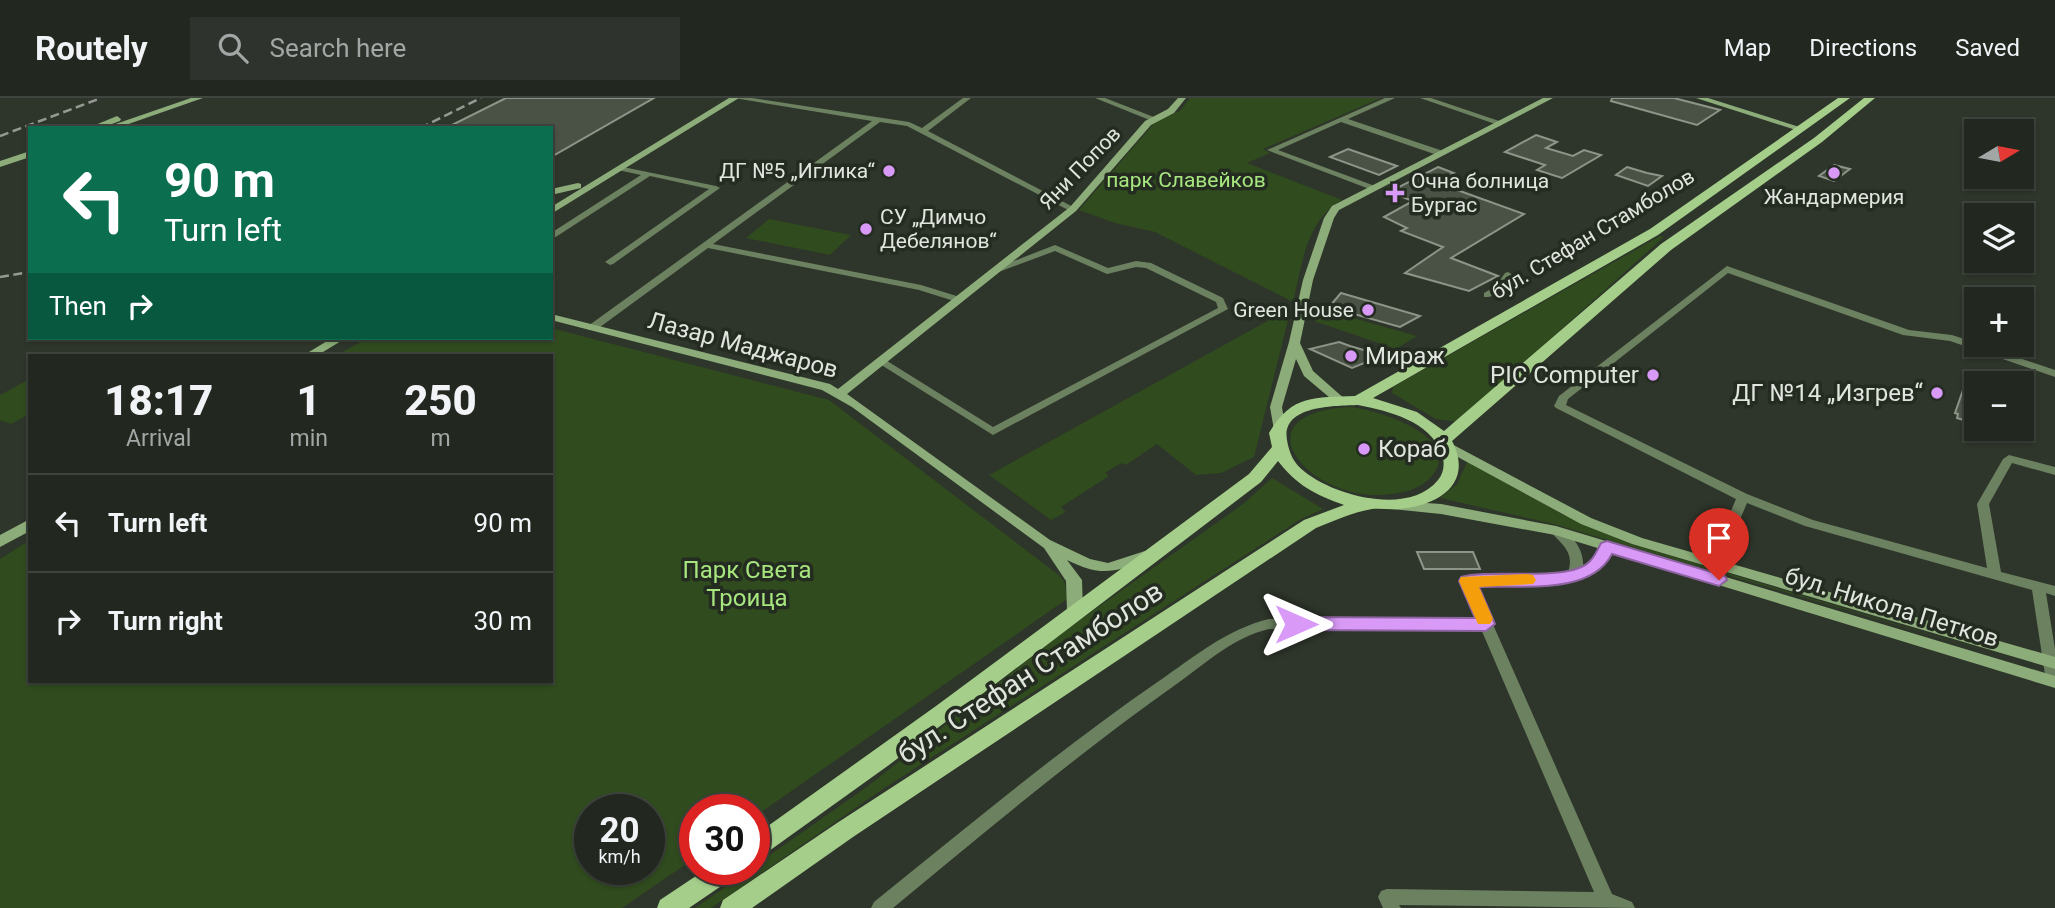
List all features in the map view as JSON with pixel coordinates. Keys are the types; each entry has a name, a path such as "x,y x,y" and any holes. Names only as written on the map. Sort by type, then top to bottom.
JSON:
{"main road":[{"path":"98,126 178,98"},
{"path":"114,126 199,98"},
{"path":"558,198 723,98"},
{"path":"558,198 621,168 736,98"},
{"name":"Яни Попов","path":"840,393 1073,209 1155,119 1171,111 1182,98"},
{"path":"1279,427 1296,411 1316,403 1340,400 1358,400 1407,414 1431,428 1445,443 1452,470 1438,490 1425,498 1379,505 1334,496 1291,472 1277,451 1279,427 1276,407 1295,342 1308,280 1329,218 1335,208 1549,98"},
{"path":"1700,98 1802,129 1811,135 1786,153 1776,168"},
{"name":"бул. Стефан Стамболов","path":"1358,400 1654,232 1845,98"},
{"name":"бул. Стефан Стамболов","path":"1445,443 1667,247 1870,98"},
{"path":"0,158 28,149"},
{"path":"0,164 28,155"},
{"name":"Лазар Маджаров","path":"553,318 840,393 1045,543 1086,563 1108,568 1154,553"},
{"path":"312,354 336,340"},
{"path":"1295,342 1301,363 1308,373 1340,400"},
{"name":"бул. Никола Петков","path":"1445,443 1586,520 1637,541 2052,662"},
{"name":"бул. Стефан Стамболов","path":"770,838 890,754 1075,611 1255,478 1277,451"},
{"name":"бул. Стефан Стамболов","path":"732,908 857,822 1310,524 1341,511 1379,505"},
{"name":"бул. Никола Петков","path":"1379,505 1441,509 1556,531 2054,681"},
{"path":"0,542 28,525"},
{"name":"Лазар Маджаров","path":"1045,543 1074,580 1075,611"},
{"path":"669,908 702,885"}],"street":[{"path":"736,98 765,100 909,124 1073,209"},
{"path":"923,131 967,98"},
{"path":"1099,98 1155,119"},
{"path":"1372,188 1271,150 1391,98"},
{"path":"1424,98 1502,123"},
{"path":"592,328 877,120"},
{"path":"1342,120 1440,153"},
{"path":"610,262 716,188 621,168"},
{"path":"553,236 648,174"},
{"path":"705,245 921,288 957,299"},
{"path":"880,361 993,432 1002,430 1223,309 1220,300 1148,265 1136,264 1112,272 1055,248 993,271"},
{"path":"2055,374 1952,338 1907,333 1727,269 1563,398 1560,406 1744,497 1810,523 2055,591"},
{"path":"1487,295 1500,288 1508,275"},
{"path":"1995,575 1983,504 1994,480 2009,459 2055,471"},
{"path":"1712,563 1721,550 1744,497"},
{"path":"1556,531 1575,548 1579,561 1574,574"},
{"path":"1606,900 1467,581 1560,578 1590,571 1598,564 1607,547"},
{"path":"2038,587 2054,681"},
{"path":"880,908 1022,792 1146,697 1245,630 1269,624 1486,624"},
{"path":"1392,908 1387,897 1606,900 1626,908"}],"green space":[{"name":"парк Славейков","path":"1190,98 1381,98 1263,149 1270,153 1247,163 1342,200 1320,219 1313,231 1293,302 1155,232 1115,223 1079,210 1156,121 1180,111"},
{"path":"769,219 851,235 830,255 746,238"},
{"path":"1660,236 1664,237 1458,422 1436,419 1392,393 1393,387"},
{"path":"1291,308 1254,457 1221,473 1196,475 1157,444 1126,465 1121,463 1105,473 1109,476 1061,507 1066,512 1051,520 989,475"},
{"path":"1321,309 1417,336 1396,349 1314,321"},
{"name":"Парк Света Троица","path":"553,329 829,400 1060,576 1065,583 1067,599 770,806 770,794 679,794 679,869 665,879 665,794 574,794 574,885 656,885 622,908 0,908 0,559 28,541 28,683 553,683 553,354 339,354 364,340 553,340"},
{"path":"28,380 28,415 11,424 0,420 0,395"},
{"path":"1351,407 1397,420 1429,438 1437,450 1439,463 1430,478 1417,487 1402,492 1361,494 1334,486 1312,473 1296,456 1290,440 1296,424 1316,413"},
{"path":"1469,458 1561,514 1631,544 2015,660 1554,524 1440,498 1457,484"},
{"path":"1272,478 1323,509 1301,519 880,791 770,867 770,855 868,786 1066,630 1243,504"},
{"path":"728,885 744,885 711,908 695,908"}],"building":[{"path":"506,98 654,98 553,156 553,126 450,126"},
{"path":"1612,98 1674,98 1720,110 1697,125 1611,101"},
{"path":"1536,135 1557,142 1546,148 1573,156 1584,150 1601,155 1562,178 1537,170 1545,165 1505,152"},
{"path":"1348,149 1397,166 1379,175 1330,157"},
{"name":"Жандармерия","path":"1834,165 1850,169 1834,181 1819,176"},
{"path":"1438,167 1454,173 1435,182 1524,214 1451,258 1498,276 1469,291 1405,273 1443,247 1401,231 1407,228 1384,217 1413,201 1389,192"},
{"path":"1627,167 1662,176 1648,186 1616,175"},
{"name":"Green House","path":"1341,293 1420,316 1400,327 1329,307"},
{"name":"Мираж","path":"1339,342 1381,355 1374,363 1369,361 1352,368 1310,349"},
{"path":"1963,390 1964,420 1957,418 1958,414 1955,413"},
{"path":"1417,552 1473,552 1480,569 1424,569"}],"railway":[{"path":"0,136 101,98"},
{"path":"424,126 481,98"},
{"path":"0,277 28,272"}],"slow traffic":[{"path":"1484,619 1467,581 1527,580"}],"place":[{"name":"ДГ №5 „Иглика“","path":"889,171"},
{"name":"Жандармерия","path":"1834,173"},
{"name":"Oчна болница Бургас","path":"1395,193"},
{"name":"СУ „Димчо Дебелянов“","path":"866,229"},
{"name":"Green House","path":"1368,310"},
{"name":"Мираж","path":"1351,356"},
{"name":"PIC Computer","path":"1653,375"},
{"name":"ДГ №14 „Изгрев“","path":"1937,393"},
{"name":"Кораб","path":"1364,449"}],"route":[{"path":"1296,624 1486,624 1467,581 1560,578 1590,571 1598,564 1607,547 1719,580"}]}
